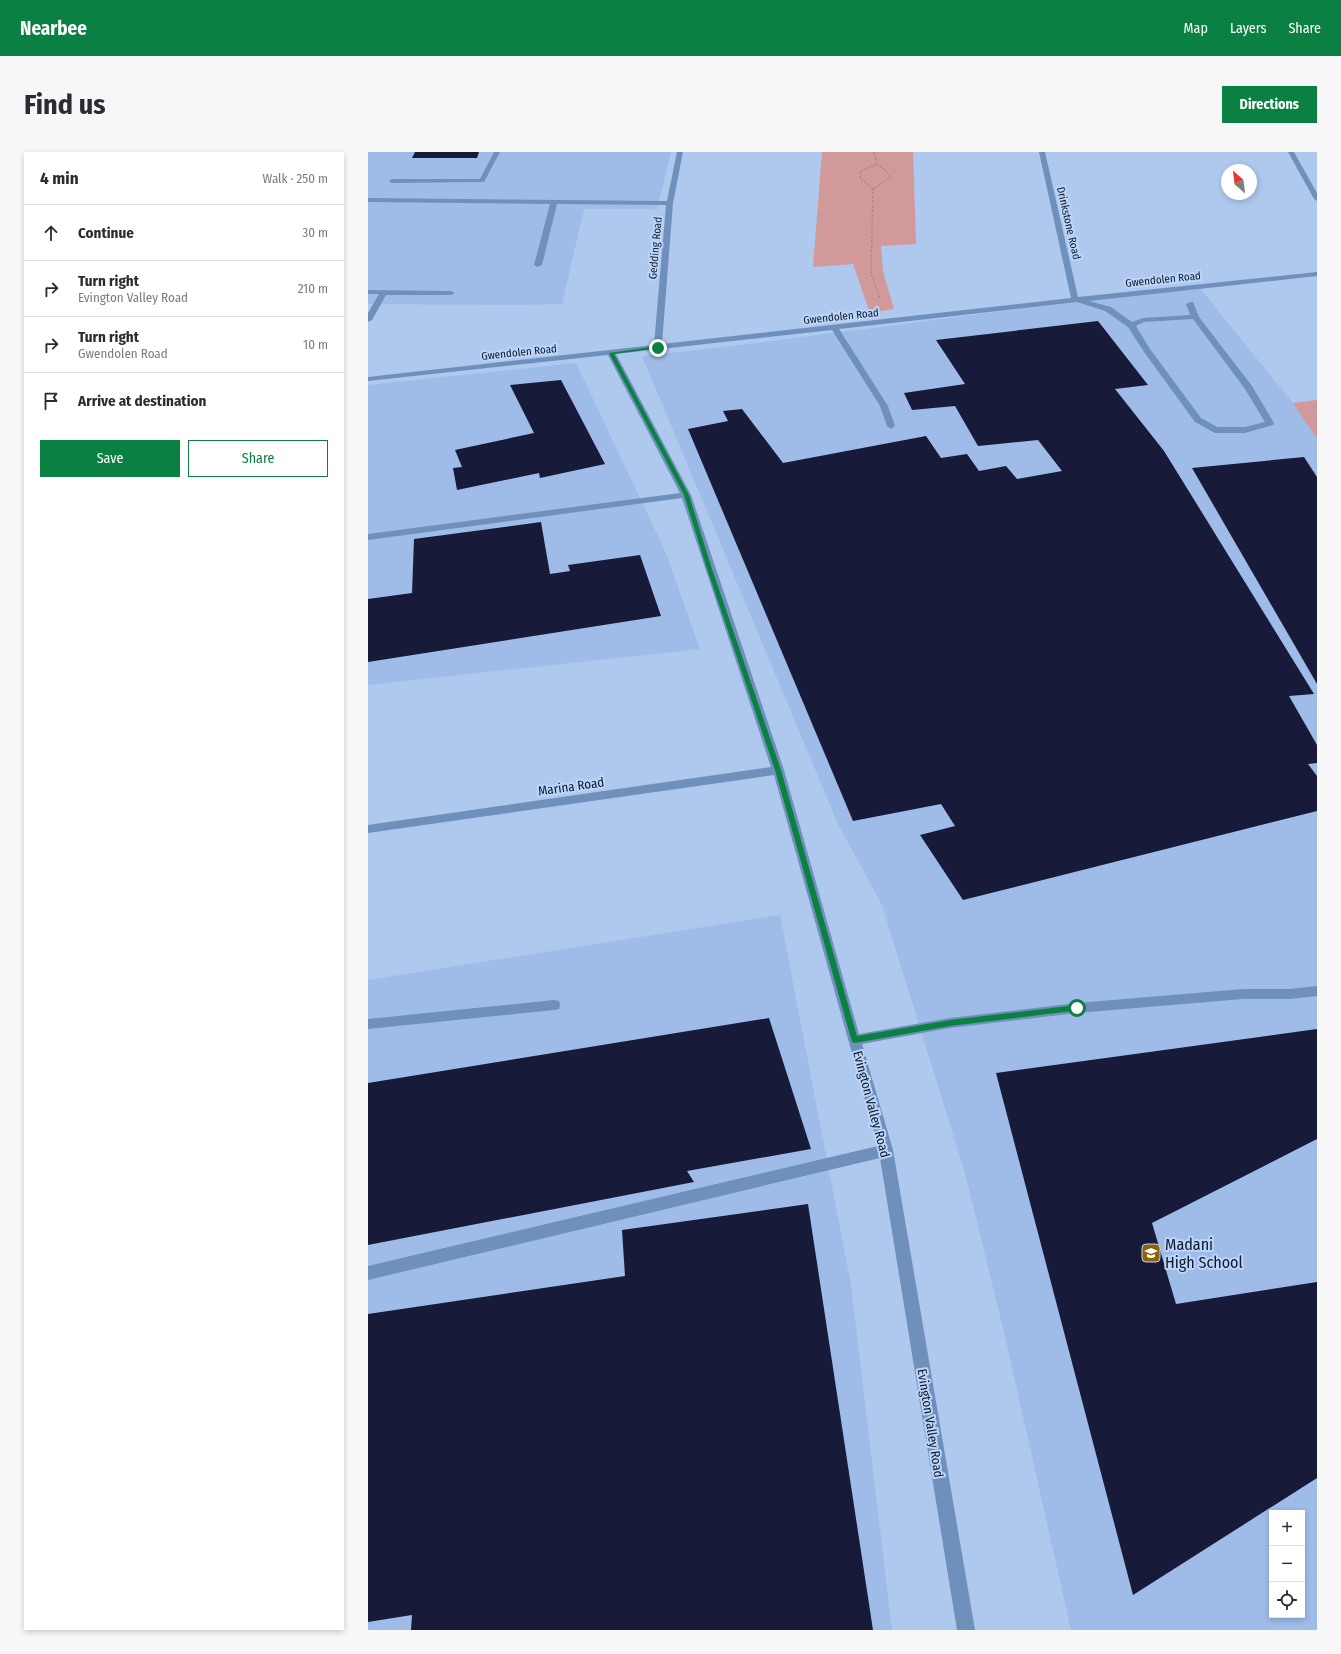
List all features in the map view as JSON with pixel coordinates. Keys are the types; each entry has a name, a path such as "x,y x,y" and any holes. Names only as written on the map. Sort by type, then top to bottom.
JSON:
{"street":[{"path":"392,181 482,181 497,152"},
{"name":"Gedding Road","path":"658,348 670,203 680,152"},
{"name":"Drinkstone Road","path":"1042,152 1075,299"},
{"path":"1291,152 1317,199"},
{"path":"368,200 670,203"},
{"path":"538,265 554,201"},
{"name":"Gwendolen Road","path":"368,379 835,328 1075,299 1317,274"},
{"path":"368,292 451,293"},
{"path":"368,320 384,292"},
{"path":"1075,299 1108,309 1131,325 1147,350 1198,420 1215,430 1245,430 1270,423 1249,388 1195,317 1190,304"},
{"path":"1131,325 1144,320 1195,317"},
{"path":"835,328 884,406 891,426"},
{"name":"Evington Valley Road","path":"611,353 686,495 711,574 778,770 886,1150 966,1630"},
{"path":"368,537 686,495"},
{"name":"Marina Road","path":"368,829 778,770"},
{"path":"855,1040 950,1023 1077,1008 1243,994 1289,994 1317,991"},
{"path":"368,1024 554,1005"},
{"path":"368,1273 886,1150"}],"path":[{"path":"874,152 877,164 885,168 889,173 890,178 874,189"},
{"path":"874,189 860,178 861,171 877,164"},
{"path":"874,189 870,273 888,322"}],"shaded area":[{"path":"368,152 671,152 657,209 584,209 562,304 518,305 368,304"},
{"path":"822,152 913,152 916,244 881,246 883,271 894,309 870,313 853,264 813,267"},
{"path":"1198,286 1293,403 1317,439 1317,1630 1071,1630 1004,1332 965,1173 882,905 838,824 642,356 725,347"},
{"path":"576,363 665,551 700,649 368,685 368,385"},
{"path":"1317,400 1317,439 1293,403"},
{"path":"780,915 851,1285 892,1630 368,1630 368,980"}],"building":[{"path":"415,152 479,152 477,158 412,158"},
{"path":"1098,321 1148,385 1115,389 1164,451 1314,694 1289,696 1317,745 1317,763 1308,764 1317,776 1317,811 963,900 920,835 955,826 941,804 853,821 688,429 728,421 723,411 742,409 783,463 926,436 941,458 967,454 979,471 1006,466 1017,479 1062,471 1038,440 978,446 955,406 912,410 904,393 965,384 936,340"},
{"path":"561,380 605,464 540,478 539,473 457,490 453,468 462,467 455,450 534,433 510,385"},
{"path":"1304,457 1317,477 1317,684 1192,468"},
{"path":"541,522 550,574 570,571 568,565 640,555 661,616 368,662 368,599 412,593 414,539"},
{"path":"769,1018 811,1149 687,1171 694,1182 368,1245 368,1083"},
{"path":"1317,1029 1317,1139 1152,1223 1176,1304 1317,1282 1317,1478 1133,1595 996,1073"},
{"path":"808,1204 873,1630 411,1630 412,1615 368,1622 368,1314 625,1276 622,1230"}],"place":[{"name":"Madani High School","path":"1151,1253"}],"route":[{"path":"658,348 611,353 686,495 778,770 855,1040 950,1023 1077,1008"}]}
